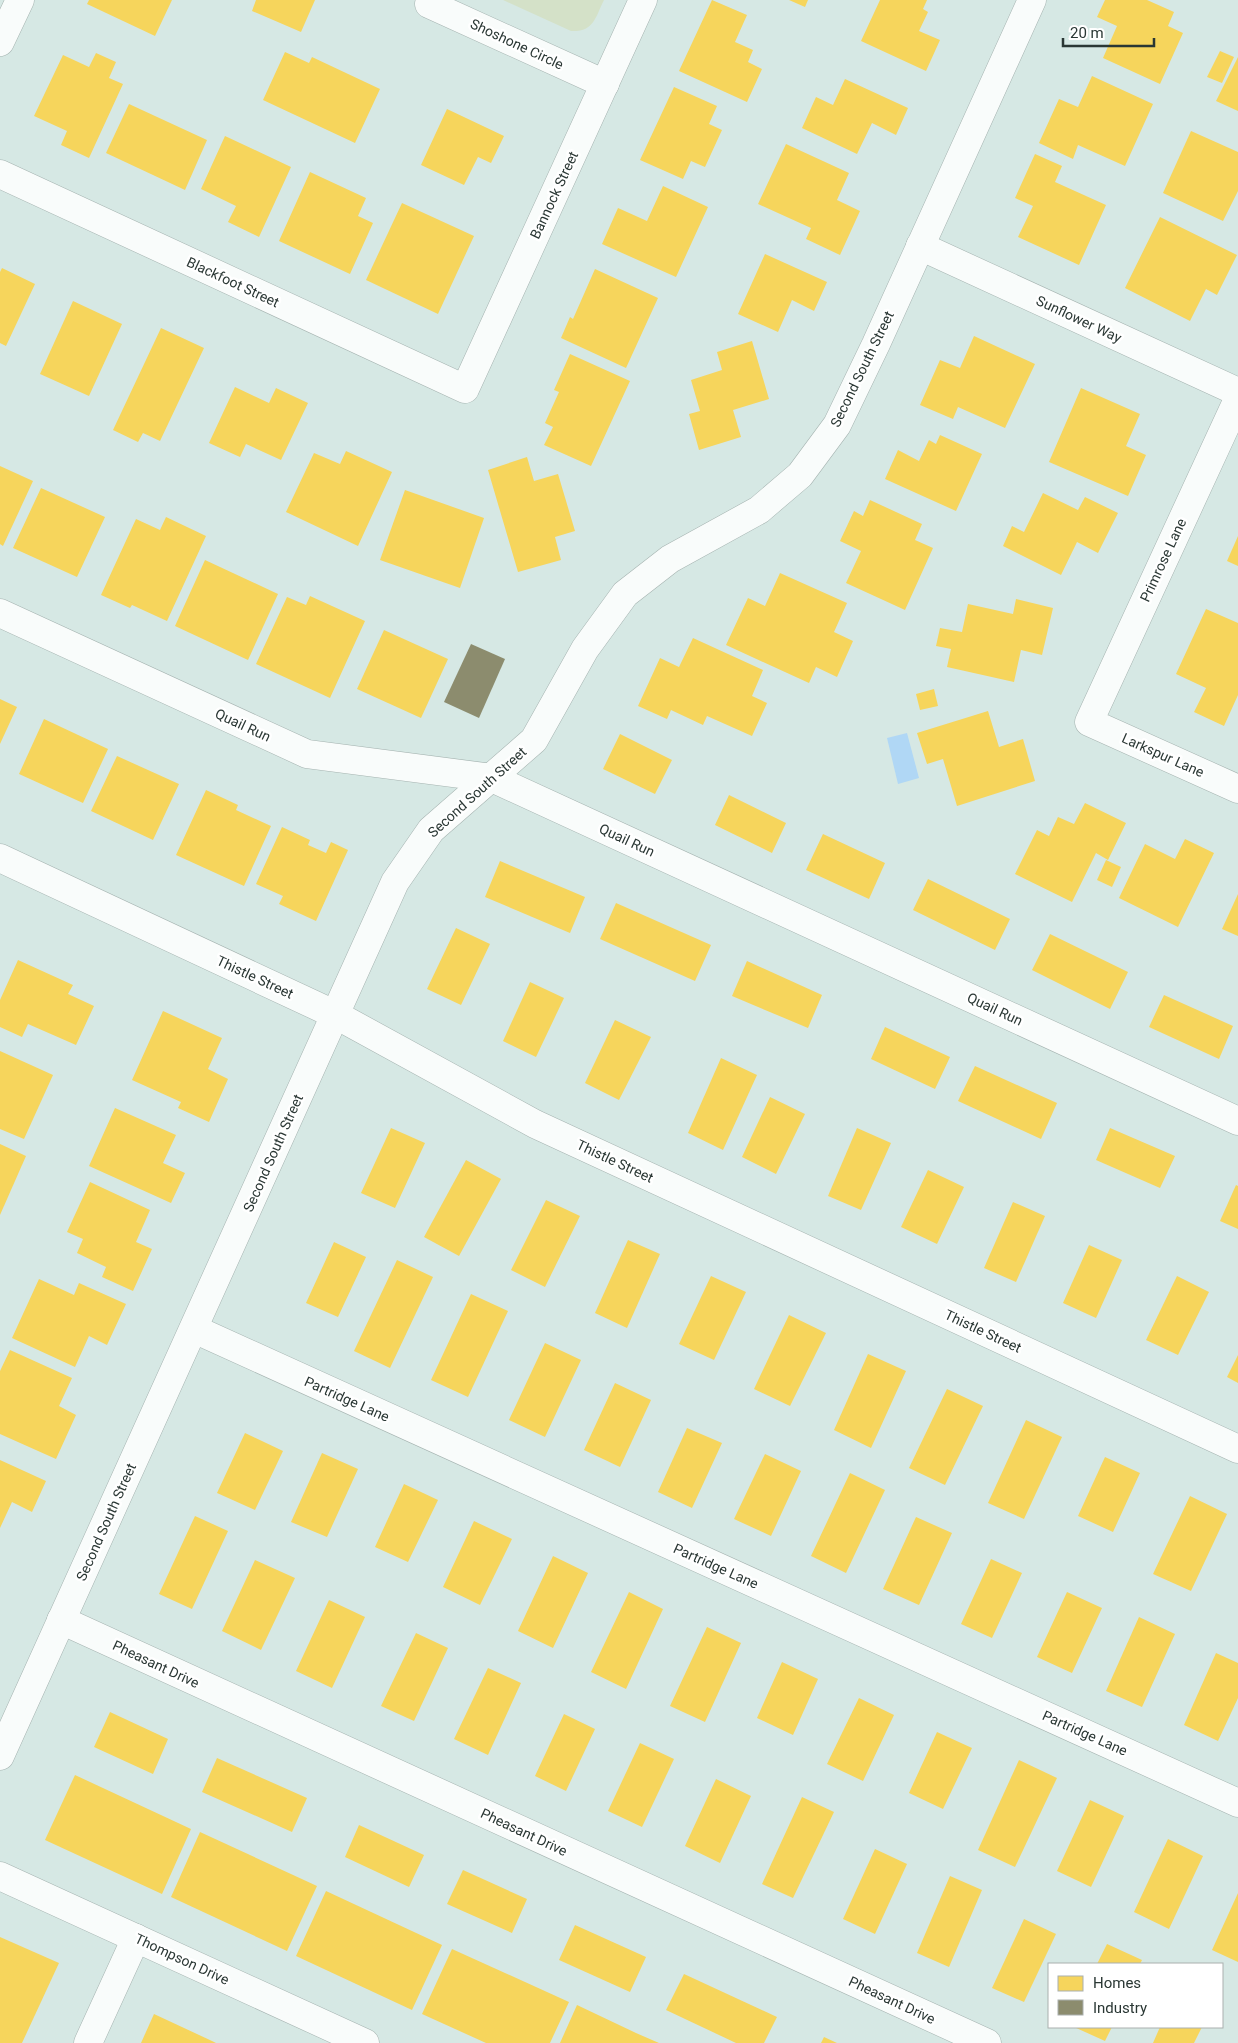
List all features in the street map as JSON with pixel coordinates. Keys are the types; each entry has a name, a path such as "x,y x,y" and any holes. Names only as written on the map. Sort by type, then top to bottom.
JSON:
{"street":[{"path":"0,42 20,0"},
{"name":"Bannock Street","path":"466,389 643,0"},
{"name":"Second South Street","path":"0,1756 396,882 431,830 534,740 585,649 625,594 670,559 759,510 800,475 837,425 1032,0"},
{"name":"Shoshone Circle","path":"429,4 605,84"},
{"name":"Blackfoot Street","path":"0,174 466,389"},
{"name":"Sunflower Way","path":"920,246 1238,392"},
{"name":"Primrose Lane","path":"1089,722 1238,399"},
{"name":"Quail Run","path":"0,613 307,754 492,778 1238,1122"},
{"name":"Larkspur Lane","path":"1089,722 1238,789"},
{"name":"Thistle Street","path":"0,858 336,1015 535,1124 1238,1449"},
{"name":"Partridge Lane","path":"194,1329 1238,1803"},
{"name":"Pheasant Drive","path":"61,1620 987,2043"},
{"name":"Thompson Drive","path":"0,1876 365,2043"},
{"path":"88,2043 136,1938"}],"green space":[{"path":"503,0 604,0 593,23 585,29 571,31"}],"water":[{"path":"907,733 919,778 898,784 887,738"}],"building: Homes":[{"path":"89,0 172,0 155,36 87,4"},
{"path":"256,0 315,0 301,32 252,11"},
{"path":"712,0 747,15 735,42 753,50 748,62 762,69 747,102 679,71"},
{"path":"789,0 808,0 805,7"},
{"path":"880,0 927,0 923,9 928,12 919,31 940,40 926,71 861,41"},
{"path":"1105,0 1147,0 1174,12 1168,26 1183,33 1160,84 1103,58 1117,26 1097,17"},
{"path":"1220,51 1234,57 1222,83 1207,77"},
{"path":"285,52 309,63 312,57 380,89 355,143 263,100"},
{"path":"96,53 116,62 109,78 123,84 89,158 61,145 67,131 34,116 63,55 89,67"},
{"path":"1238,57 1238,111 1216,101"},
{"path":"1092,76 1153,104 1125,166 1078,145 1073,159 1039,143 1059,99 1078,107"},
{"path":"845,79 908,108 896,135 872,123 857,154 802,128 816,97 833,105"},
{"path":"674,87 717,106 709,124 722,130 705,167 691,161 683,179 640,160"},
{"path":"129,104 207,140 185,190 106,153"},
{"path":"447,109 504,136 491,163 478,157 464,185 421,165"},
{"path":"1191,131 1238,152 1238,191 1223,221 1163,193"},
{"path":"225,136 291,167 259,237 228,222 236,206 201,189"},
{"path":"786,144 849,173 837,200 860,211 840,255 806,239 811,228 758,204"},
{"path":"1035,154 1062,166 1055,182 1106,205 1079,265 1018,237 1033,206 1015,198"},
{"path":"310,172 366,198 358,216 373,223 350,274 279,241"},
{"path":"663,186 708,207 676,277 602,244 618,208 647,221"},
{"path":"402,203 474,236 438,314 366,280"},
{"path":"1160,217 1237,255 1217,295 1206,289 1190,321 1125,288"},
{"path":"765,254 827,282 814,311 792,300 778,332 738,314"},
{"path":"2,268 35,284 6,346 0,343 0,272"},
{"path":"595,269 658,298 626,368 561,338 570,317 573,319"},
{"path":"73,301 122,324 89,396 40,374"},
{"path":"161,328 204,348 160,441 143,433 138,442 113,430"},
{"path":"974,336 1035,364 1005,428 958,407 953,419 920,405 940,360 960,368"},
{"path":"752,341 769,399 733,410 741,437 699,450 689,414 700,411 691,380 722,370 717,352"},
{"path":"570,354 630,381 591,466 544,445 553,427 545,423 559,392 554,390"},
{"path":"235,387 269,403 276,388 308,403 281,460 246,444 240,457 209,443"},
{"path":"1081,388 1140,414 1126,446 1146,455 1128,496 1049,462"},
{"path":"940,435 982,454 956,511 885,479 898,450 919,461 929,440 936,444"},
{"path":"346,451 392,472 358,546 286,512 314,453 340,464"},
{"path":"527,457 534,481 558,474 575,531 555,537 561,560 518,572 488,470"},
{"path":"0,466 33,481 3,546 0,544"},
{"path":"41,488 105,517 77,577 13,548"},
{"path":"405,490 484,518 460,588 380,560"},
{"path":"1043,493 1078,510 1085,497 1118,513 1098,553 1077,542 1061,575 1003,546 1012,526 1024,532"},
{"path":"870,500 922,524 915,540 933,548 905,610 846,583 861,551 840,541 854,511 863,516"},
{"path":"166,517 206,536 167,621 132,605 130,608 101,595 136,519 160,530"},
{"path":"1238,536 1238,566 1227,561"},
{"path":"205,560 278,594 248,660 175,626"},
{"path":"780,573 847,603 834,632 853,641 837,677 816,667 809,683 726,645 748,598 765,606"},
{"path":"310,596 365,621 330,698 256,664 287,597 306,605"},
{"path":"1016,599 1053,608 1042,655 1021,650 1014,682 947,667 951,649 936,646 940,628 962,632 968,604 1013,614"},
{"path":"1206,609 1238,623 1238,695 1224,726 1194,712 1206,688 1176,674"},
{"path":"384,630 448,659 421,718 357,689"},
{"path":"693,638 763,670 752,696 767,703 752,736 707,716 703,725 671,710 667,719 638,706 660,658 679,667"},
{"path":"934,689 938,706 920,710 916,694"},
{"path":"0,699 17,707 0,744"},
{"path":"988,711 999,747 1023,739 1035,781 957,806 943,759 927,764 917,733"},
{"path":"44,719 108,749 83,803 19,774"},
{"path":"620,734 672,760 655,794 603,769"},
{"path":"117,756 179,784 153,840 91,811"},
{"path":"206,790 238,805 236,810 271,826 244,886 176,855"},
{"path":"729,795 786,823 772,853 715,825"},
{"path":"1085,803 1126,823 1108,860 1096,853 1072,902 1015,874 1037,830 1049,836 1058,817 1074,824"},
{"path":"282,827 310,840 308,845 326,853 331,842 348,850 316,921 279,904 283,896 256,884"},
{"path":"823,834 885,863 869,899 806,870"},
{"path":"1185,839 1214,853 1178,927 1119,898 1145,844 1175,859"},
{"path":"1106,860 1121,867 1112,887 1097,880"},
{"path":"500,861 585,897 570,933 485,897"},
{"path":"928,879 1010,919 995,950 913,910"},
{"path":"1238,894 1238,936 1222,929"},
{"path":"616,903 711,945 695,981 600,939"},
{"path":"456,928 490,944 461,1005 427,989"},
{"path":"1050,934 1128,972 1110,1009 1032,970"},
{"path":"18,960 73,985 68,994 94,1006 76,1045 28,1024 22,1037 0,1027 0,1000"},
{"path":"747,961 822,995 808,1028 732,996"},
{"path":"530,982 564,998 536,1057 503,1041"},
{"path":"1164,995 1233,1026 1219,1059 1149,1027"},
{"path":"163,1011 222,1038 208,1069 228,1079 209,1122 178,1108 181,1102 132,1080"},
{"path":"615,1020 651,1037 619,1100 585,1083"},
{"path":"885,1027 950,1057 935,1089 871,1059"},
{"path":"0,1051 53,1075 24,1139 0,1129"},
{"path":"721,1058 757,1075 723,1150 688,1133"},
{"path":"975,1066 1057,1103 1041,1139 958,1101"},
{"path":"770,1097 805,1114 776,1174 742,1157"},
{"path":"115,1108 176,1135 163,1163 185,1173 171,1203 89,1166"},
{"path":"391,1128 425,1143 395,1208 361,1193"},
{"path":"857,1128 891,1143 861,1210 828,1196"},
{"path":"1110,1128 1175,1156 1160,1188 1096,1160"},
{"path":"0,1144 26,1156 0,1215"},
{"path":"466,1160 501,1179 459,1256 424,1237"},
{"path":"928,1170 964,1187 937,1244 901,1227"},
{"path":"90,1182 150,1210 136,1242 152,1249 133,1291 102,1277 106,1267 77,1253 83,1239 67,1232"},
{"path":"1236,1185 1238,1186 1238,1229 1220,1221"},
{"path":"546,1200 580,1216 545,1287 511,1270"},
{"path":"1013,1202 1045,1216 1016,1282 984,1268"},
{"path":"628,1240 660,1254 627,1328 595,1313"},
{"path":"334,1242 366,1257 338,1317 306,1303"},
{"path":"1089,1245 1122,1260 1096,1318 1063,1303"},
{"path":"397,1260 433,1277 390,1368 354,1351"},
{"path":"711,1276 746,1292 714,1360 679,1344"},
{"path":"1177,1276 1209,1292 1178,1355 1146,1340"},
{"path":"39,1279 74,1295 79,1283 126,1304 107,1345 89,1336 75,1367 12,1338"},
{"path":"471,1294 508,1311 468,1397 431,1380"},
{"path":"789,1315 826,1333 790,1406 754,1389"},
{"path":"545,1343 581,1360 545,1437 509,1420"},
{"path":"10,1350 72,1378 59,1406 76,1415 56,1459 0,1434 0,1371"},
{"path":"868,1354 906,1371 871,1448 834,1430"},
{"path":"1238,1355 1238,1383 1227,1377"},
{"path":"615,1383 651,1400 620,1467 584,1450"},
{"path":"947,1389 983,1406 945,1485 909,1468"},
{"path":"1026,1420 1062,1437 1024,1519 988,1503"},
{"path":"687,1428 722,1443 692,1508 658,1492"},
{"path":"245,1433 283,1451 255,1510 217,1493"},
{"path":"322,1453 358,1469 327,1537 291,1522"},
{"path":"765,1454 801,1471 771,1536 734,1519"},
{"path":"1105,1457 1140,1473 1113,1532 1078,1516"},
{"path":"0,1460 46,1481 32,1512 12,1502 0,1528"},
{"path":"850,1473 885,1490 846,1573 811,1556"},
{"path":"404,1484 438,1500 408,1562 375,1547"},
{"path":"1190,1496 1227,1514 1191,1591 1153,1574"},
{"path":"195,1516 228,1531 192,1609 159,1594"},
{"path":"916,1517 952,1533 919,1605 883,1589"},
{"path":"474,1521 512,1539 480,1605 443,1587"},
{"path":"553,1556 588,1573 553,1648 518,1631"},
{"path":"991,1559 1022,1573 992,1638 961,1624"},
{"path":"255,1560 295,1578 261,1650 222,1631"},
{"path":"629,1592 663,1609 626,1689 591,1672"},
{"path":"1067,1592 1102,1608 1072,1673 1037,1657"},
{"path":"329,1600 365,1617 332,1688 296,1671"},
{"path":"1139,1617 1175,1634 1142,1707 1106,1691"},
{"path":"707,1627 741,1643 705,1722 670,1706"},
{"path":"416,1633 448,1648 414,1721 381,1706"},
{"path":"1216,1653 1238,1663 1238,1698 1218,1741 1184,1725"},
{"path":"782,1662 818,1679 793,1735 757,1718"},
{"path":"488,1668 521,1683 488,1755 454,1739"},
{"path":"859,1698 894,1715 863,1781 827,1764"},
{"path":"110,1712 168,1739 153,1774 94,1747"},
{"path":"564,1714 595,1729 566,1791 535,1776"},
{"path":"937,1732 972,1748 943,1809 909,1793"},
{"path":"640,1743 674,1759 642,1827 608,1811"},
{"path":"217,1758 307,1798 292,1832 202,1792"},
{"path":"1019,1760 1057,1778 1015,1867 978,1850"},
{"path":"75,1775 191,1829 162,1894 45,1840"},
{"path":"716,1779 751,1796 720,1863 685,1846"},
{"path":"802,1797 834,1812 793,1898 762,1884"},
{"path":"1090,1800 1124,1816 1091,1887 1057,1871"},
{"path":"359,1825 424,1855 409,1887 345,1857"},
{"path":"200,1832 317,1886 287,1951 171,1897"},
{"path":"1168,1839 1203,1856 1169,1929 1134,1912"},
{"path":"875,1849 907,1864 875,1934 843,1919"},
{"path":"463,1870 527,1899 512,1933 447,1904"},
{"path":"950,1876 982,1890 949,1967 917,1953"},
{"path":"326,1891 442,1945 412,2010 296,1956"},
{"path":"1238,1893 1238,1962 1212,1950"},
{"path":"1024,1919 1056,1934 1024,2002 992,1988"},
{"path":"575,1925 646,1957 630,1992 559,1960"},
{"path":"0,1937 59,1963 22,2043 0,2043"},
{"path":"1107,1944 1142,1960 1140,1963 1098,1963"},
{"path":"452,1949 569,2002 550,2043 486,2043 422,2014"},
{"path":"684,1974 777,2017 764,2043 736,2043 666,2010"},
{"path":"577,2005 636,2033 659,2043 560,2043"},
{"path":"154,2014 212,2041 216,2043 141,2043"},
{"path":"1076,2028 1112,2028 1105,2041"},
{"path":"1160,2028 1202,2028 1194,2043 1153,2043"},
{"path":"824,2037 837,2043 821,2043"}],"building: Industry":[{"path":"471,644 505,659 479,718 444,702"}]}
